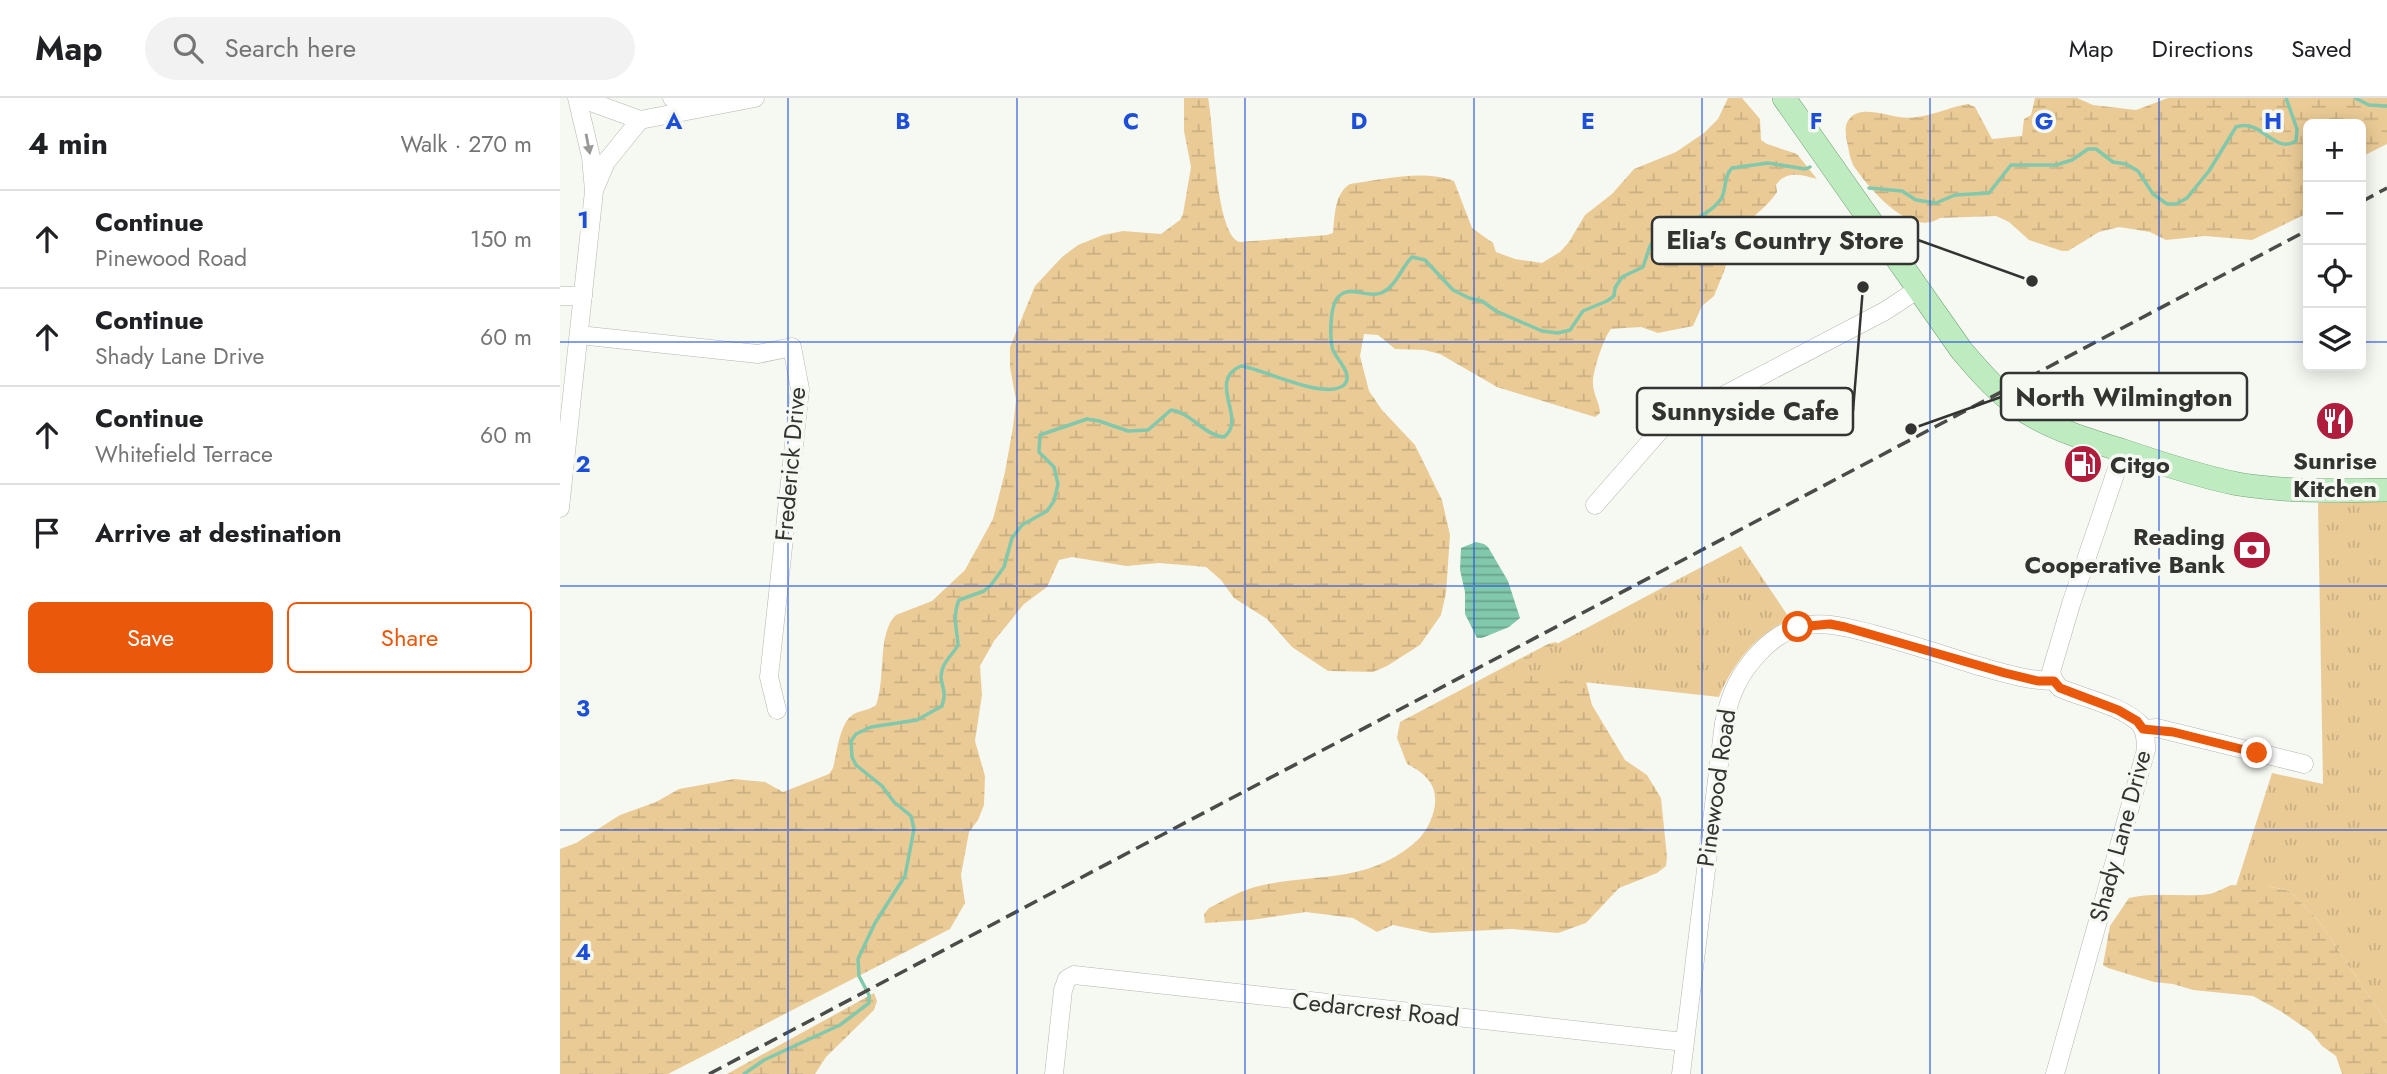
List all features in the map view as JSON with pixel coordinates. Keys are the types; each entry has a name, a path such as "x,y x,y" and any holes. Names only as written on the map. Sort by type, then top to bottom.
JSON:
{"main road":[{"path":"1784,98 1962,351 1993,386 2028,413 2068,432 2123,451 2187,471 2254,486 2310,490 2387,490"}],"street":[{"path":"578,98 640,120 755,98"},
{"path":"560,508 594,191 589,148 578,98"},
{"path":"632,98 640,120"},
{"path":"672,98 727,103"},
{"path":"594,191 606,162 640,120"},
{"path":"1595,505 1663,427 1885,311 1917,290"},
{"path":"560,296 583,296"},
{"name":"Frederick Drive","path":"579,335 758,354 792,347 800,388 768,677 777,710"},
{"path":"2054,681 2051,672 2053,663 2123,451"},
{"name":"Pinewood Road","path":"1681,1074 1724,723 1735,684 1764,648 1798,627 1830,624 2005,673 2038,681 2054,681"},
{"name":"Shady Lane Drive","path":"2054,681 2060,688 2129,716 2143,729 2146,746 2055,1074"},
{"path":"2143,729 2173,732 2304,764"},
{"name":"Cedarcrest Road","path":"1054,1074 1063,990 1068,977 1077,975 1684,1042"}],"green space":[{"path":"1184,98 1208,98 1220,201 1225,221 1232,235 1240,242 1333,233 1338,199 1350,184 1402,176 1429,176 1454,181 1472,228 1493,243 1496,252 1515,259 1542,263 1560,252 1585,215 1612,194 1634,169 1676,152 1704,133 1718,119 1728,98 1742,98 1760,119 1761,140 1797,154 1817,179 1789,175 1780,180 1776,185 1777,192 1730,247 1714,296 1702,306 1693,326 1658,333 1641,327 1611,329 1594,372 1593,388 1600,413 1595,417 1497,387 1440,354 1424,350 1395,349 1378,335 1364,334 1360,356 1369,391 1382,410 1415,445 1442,500 1450,535 1446,593 1441,615 1420,645 1373,672 1328,671 1292,647 1267,619 1234,598 1221,580 1206,567 1159,563 1126,566 1072,557 1059,560 1047,587 1024,604 994,641 980,666 982,695 975,741 985,776 984,805 969,832 961,875 965,903 950,929 668,1074 560,1074 560,849 576,843 620,815 656,802 679,789 734,779 765,782 783,792 829,774 847,721 854,714 876,705 884,644 890,623 896,615 932,601 965,570 993,519 1005,472 1016,400 1010,367 1010,347 1035,286 1062,257 1078,245 1103,235 1123,231 1161,234 1180,220 1191,167 1184,131"},
{"path":"2035,98 2077,98 2093,105 2136,110 2168,98 2387,98 2387,144 2366,154 2366,119 2303,119 2303,215 2252,240 2205,236 2166,240 2150,232 2119,227 2099,232 2068,251 2062,251 2029,240 2009,222 1996,216 1940,218 1928,222 1916,222 1904,217 1881,198 1855,168 1847,142 1848,121 1858,113 1872,112 1908,118 1968,104 1975,107 1992,139 2022,136 2024,119 2031,115"},
{"path":"2387,501 2387,1023 2319,921 2290,891 2267,886 2236,886 2272,773 2323,784 2318,503"},
{"path":"1741,546 1790,619 1767,633 1747,651 1731,673 1719,697 1502,673"},
{"path":"1556,642 1582,666 1592,705 1625,760 1647,775 1661,798 1666,866 1657,873 1619,888 1586,923 1558,933 1512,929 1431,933 1393,925 1377,932 1353,918 1306,912 1205,923 1204,914 1209,908 1246,890 1279,882 1357,872 1376,866 1412,845 1421,837 1430,821 1435,797 1432,784 1407,764 1397,738 1400,722"},
{"path":"2231,885 2267,886 2290,891 2319,921 2387,1023 2387,1074 2342,1074 2336,1056 2322,1046 2311,1032 2253,996 2193,990 2154,982 2103,965 2110,926 2129,898 2209,894"},
{"path":"874,993 877,1001 874,1010 826,1057 815,1074 727,1074"}],"shaded area":[{"path":"1476,542 1488,547 1508,581 1520,618 1509,627 1482,638 1477,638 1465,614 1465,592 1460,570 1461,548"}],"waterway":[{"path":"1869,188 1902,191 1916,200 1936,203 1955,195 1989,193 2011,165 2056,165 2072,160 2088,149 2096,149 2113,162 2126,164 2138,171 2153,194 2167,204 2176,204 2187,198 2209,171 2236,127 2253,127 2281,143 2296,141 2297,129 2286,98"},
{"path":"2355,98 2369,105 2387,106"},
{"path":"744,1074 764,1060 840,1025 869,1003 869,995 859,976 858,959 875,923 905,876 914,829 911,816 894,802 882,786 856,765 852,757 851,741 856,734 871,727 917,720 942,706 944,693 941,672 958,645 955,617 959,600 984,591 991,585 1004,567 1012,538 1022,525 1047,511 1054,501 1058,484 1054,467 1039,452 1040,435 1087,419 1128,431 1148,430 1171,410 1224,437 1232,420 1227,381 1231,373 1241,366 1309,387 1335,389 1344,385 1347,381 1346,371 1331,342 1336,300 1340,295 1351,291 1381,293 1394,282 1412,257 1425,260 1453,290 1482,301 1496,311 1542,331 1558,333 1570,330 1583,311 1614,296 1615,288 1622,277 1643,267 1655,239 1700,217 1715,205 1723,195 1727,175 1732,168 1768,163 1805,169 1810,167"}],"railway":[{"path":"2366,199 2387,188"},
{"path":"709,1074 2303,233"}],"place":[{"name":"Elia's Country Store","path":"2032,281"},
{"name":"Sunnyside Cafe","path":"1863,287"},
{"name":"Sunrise Kitchen","path":"2335,421"},
{"name":"North Wilmington","path":"1911,429"},
{"name":"Citgo","path":"2083,464"},
{"name":"Reading Cooperative Bank","path":"2252,550"}],"route":[{"path":"1798,627 1815,624 1845,627 2005,673 2038,681 2054,681 2060,688 2118,710 2143,729 2157,728 2257,753"}]}
